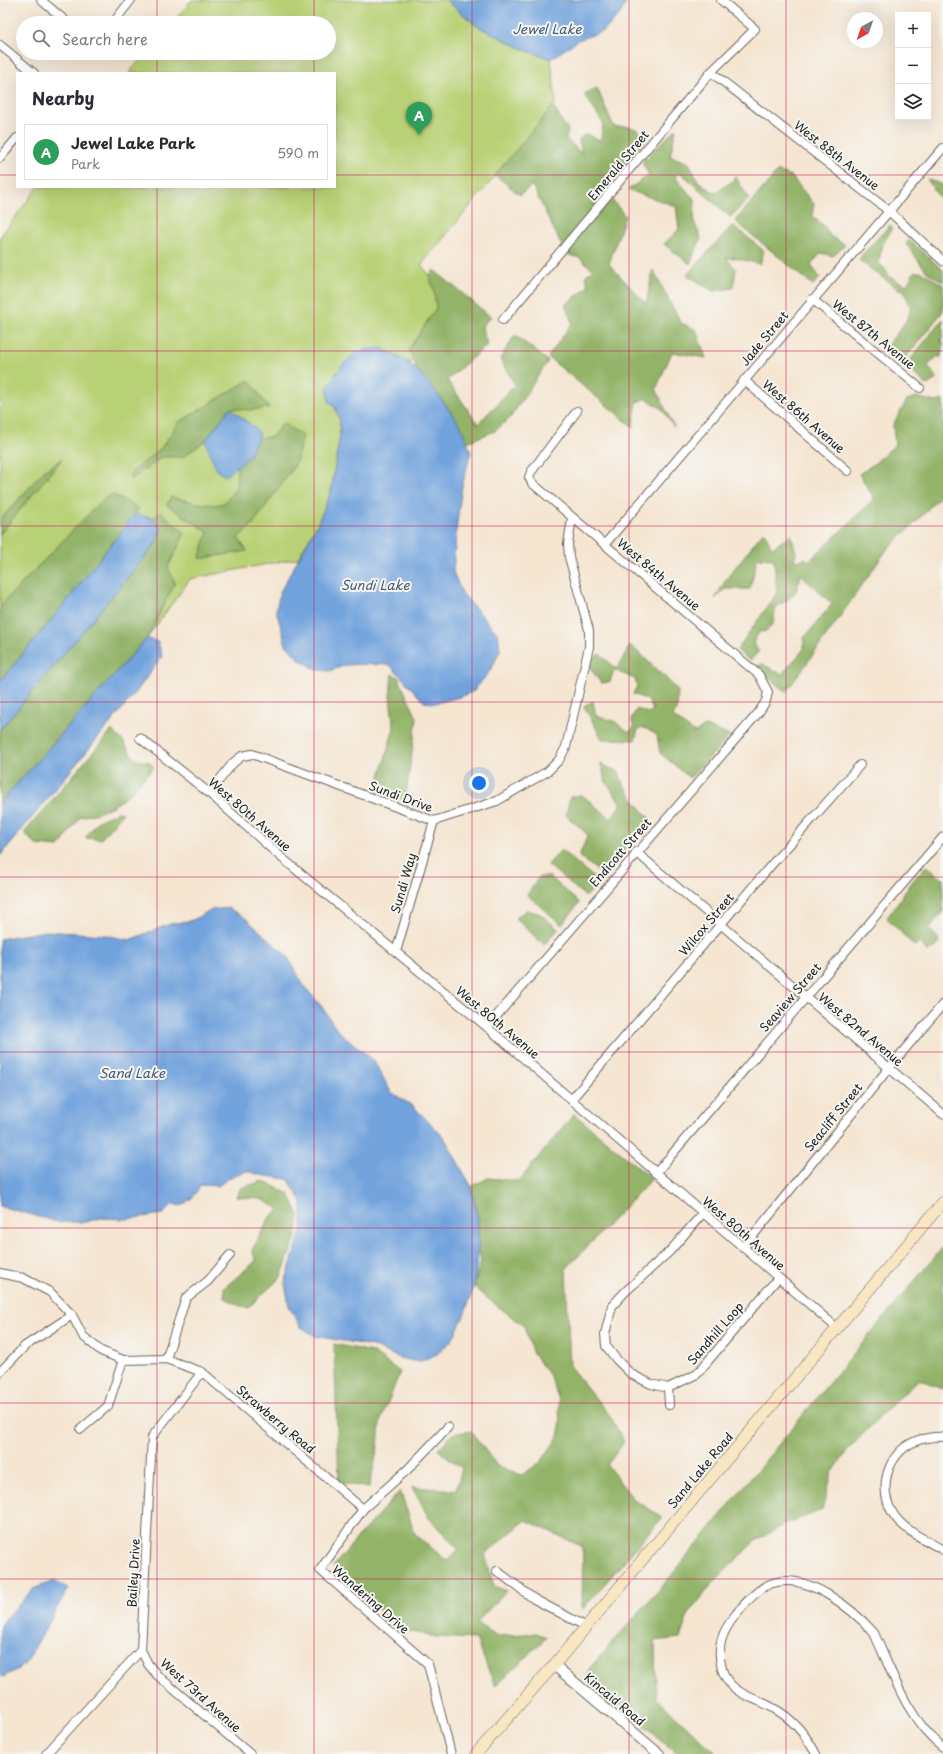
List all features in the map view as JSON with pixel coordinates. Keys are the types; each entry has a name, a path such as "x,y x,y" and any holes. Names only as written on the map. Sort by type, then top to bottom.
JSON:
{"main road":[{"name":"Sand Lake Road","path":"476,1754 554,1665 585,1626 943,1202"}],"street":[{"path":"41,0 60,16"},
{"path":"118,16 132,0"},
{"name":"Emerald Street","path":"503,320 712,72 755,29 721,0"},
{"path":"0,45 16,58"},
{"path":"18,60 33,72"},
{"name":"West 88th Avenue","path":"712,72 889,211 943,261"},
{"path":"0,158 16,139"},
{"name":"Jade Street","path":"605,544 812,299 943,148"},
{"name":"West 87th Avenue","path":"812,299 920,388"},
{"name":"West 86th Avenue","path":"744,380 848,471"},
{"name":"West 84th Avenue","path":"577,411 531,472 529,478 532,483 759,675 768,692"},
{"name":"Sundi Drive","path":"209,793 233,763 242,756 252,754 434,821 497,801 548,770 559,760 566,747 589,647 589,630 569,557 568,544 572,518"},
{"name":"Endicott Street","path":"487,1027 636,852 759,712 766,701 768,692"},
{"name":"West 80th Avenue","path":"140,738 209,793 282,858 487,1027 837,1328"},
{"name":"Wilcox Street","path":"571,1100 860,765"},
{"name":"Sundi Way","path":"396,952 434,821"},
{"name":"Seaview Street","path":"656,1173 943,837"},
{"name":"West 82nd Avenue","path":"636,852 943,1114"},
{"name":"Seacliff Street","path":"743,1248 943,1004"},
{"path":"669,1405 668,1388 651,1384 631,1374 606,1346 605,1334 612,1306 625,1292 670,1251 703,1213"},
{"path":"0,1273 22,1278 50,1292 72,1315 83,1336 101,1351 123,1360 166,1359 186,1298 208,1281 230,1255"},
{"name":"Sandhill Loop","path":"668,1388 697,1374 778,1278"},
{"path":"0,1372 25,1346 72,1315"},
{"name":"Strawberry Road","path":"166,1359 202,1372 363,1509"},
{"path":"81,1429 108,1406 123,1360"},
{"name":"Bailey Drive","path":"141,1650 152,1437 202,1372"},
{"name":"Wandering Drive","path":"448,1426 406,1470 363,1509 320,1570 428,1664 451,1754"},
{"path":"943,1437 921,1438 909,1443 892,1460 885,1480 885,1496 892,1513 901,1524 943,1550"},
{"path":"497,1571 534,1600 585,1626"},
{"path":"816,1754 809,1741 792,1722 773,1708 745,1696 730,1684 722,1670 719,1649 725,1628 743,1605 762,1588 773,1583 792,1581 810,1585 848,1608 866,1624 874,1633 913,1714 931,1738 943,1746"},
{"path":"46,1754 141,1650"},
{"name":"West 73rd Avenue","path":"141,1650 148,1664 157,1675 245,1753"},
{"name":"Kincaid Road","path":"554,1665 659,1754"}],"green space":[{"path":"192,0 446,0 477,26 523,49 551,59 556,103 421,265 452,303 410,363 381,348 329,402 335,407 340,421 340,435 331,492 317,525 298,558 190,579 147,638 0,803 0,237 37,188 336,188 336,72 130,72 140,60 336,60 336,16 178,16"},
{"path":"597,88 614,127 629,127 636,129 646,140 603,188 625,216 609,264 646,304 653,270 681,323 696,330 706,358 672,352 656,389 674,427 662,409 646,398 637,402 633,427 548,357 572,323 565,305 588,287 586,275 593,270 580,258 566,254 532,185 520,195 495,175 553,106 568,129 566,139 582,154 579,139 586,134 601,141 603,123 584,94"},
{"path":"676,129 670,156 689,163 698,181 714,193 733,181 735,176 749,199 730,217 680,172 675,177 695,200 694,222 701,238 690,264 664,244 679,229 676,206 628,190 649,175 642,162"},
{"path":"778,171 791,176 814,204 812,216 825,227 830,236 845,245 833,256 821,253 811,265 820,278 813,285 735,221"},
{"path":"927,179 943,185 943,200 939,197"},
{"path":"733,225 764,251 760,264 735,258 726,258 736,269 733,288 713,291 687,275"},
{"path":"890,225 892,228 883,244 878,263 885,269 889,277 907,285 914,272 922,272 943,285 943,311 903,361 885,348 900,329 909,313 909,304 903,289 898,289 860,261 861,256"},
{"path":"909,240 943,270 943,282 927,272 906,244"},
{"path":"434,270 491,317 482,326 487,345 447,380 478,424 515,385 500,359 515,335 548,361 510,418 495,431 467,442 453,414 419,372 409,349 436,308 434,292 429,275"},
{"path":"943,319 943,340 940,340 943,342 943,352 940,358 938,356 928,366 937,379 927,385 905,366"},
{"path":"249,380 269,408 249,410 230,408 205,441 183,457 162,457 131,480 129,475 161,448 179,422"},
{"path":"916,397 936,402 943,400 943,493 916,522 888,548 786,692 756,667 762,664 782,674 804,649 804,638 832,604 800,574 796,591 790,598 776,607 773,623 767,631 759,632 753,643 759,651 750,661 737,650 777,593 774,559 757,558 750,589 725,589 715,599 727,578 764,531 772,548 791,535 796,553 794,560 797,561 805,558 809,561 871,502 874,498 859,474 875,463 895,445 893,425 907,400"},
{"path":"283,423 303,436 295,465 253,524 238,538 247,551 199,559 208,532 167,505 171,497 197,503 216,505 224,503 236,489 237,466 249,457 258,438 272,437"},
{"path":"62,459 0,534 0,520 44,471"},
{"path":"112,494 139,509 57,613 0,681 0,606 102,500"},
{"path":"161,512 185,533 168,567 175,583 147,638 0,803 0,730 155,545 161,529 153,518"},
{"path":"630,645 678,691 677,707 673,717 695,733 705,726 730,736 690,778 660,753 657,735 645,728 638,729 635,740 602,739 584,706 593,701 596,716 614,721 629,732 634,727 631,719 637,709 648,713 653,710 648,700 633,694 637,686 635,679 614,670 610,682 601,683 588,665 593,658 600,654 617,669"},
{"path":"392,674 398,677 417,718 405,801 376,790 394,728 390,697"},
{"path":"112,730 124,742 135,759 148,761 154,767 122,800 104,810 80,817 59,847 36,845 24,833"},
{"path":"601,764 619,772 628,792 651,820 603,875 579,856 588,835 566,815 570,797 582,795 611,819 621,804 605,780"},
{"path":"117,812 123,813 101,839 85,838 98,821"},
{"path":"561,850 599,882 586,897 548,865"},
{"path":"926,866 943,879 943,911 929,929 938,938 938,945 928,952 919,943 914,946 887,918 912,882"},
{"path":"539,877 550,877 579,903 562,925 527,895"},
{"path":"527,910 540,914 558,929 544,945 515,918"},
{"path":"574,1114 652,1179 566,1269 570,1367 610,1416 624,1442 607,1465 634,1500 663,1517 582,1610 583,1547 526,1520 485,1554 494,1586 506,1591 477,1622 497,1636 536,1633 547,1637 495,1686 476,1639 436,1637 398,1629 333,1567 400,1491 415,1534 447,1561 459,1550 429,1518 412,1487 456,1490 462,1468 438,1450 452,1434 471,1431 497,1466 522,1475 541,1462 560,1434 559,1400 549,1374 533,1354 524,1326 479,1292 474,1285 481,1261 477,1237 478,1219 471,1187 488,1178 519,1181"},
{"path":"263,1181 289,1194 299,1215 296,1236 281,1277 248,1308 238,1305 225,1298 224,1288 256,1261 252,1250 270,1217 280,1209 261,1199 236,1197 241,1188"},
{"path":"943,1247 943,1389 919,1379 879,1417 849,1449 832,1473 822,1510 783,1525 754,1542 713,1583 689,1613 680,1638 655,1641 656,1698 717,1754 677,1754 587,1676 589,1669 671,1576"},
{"path":"334,1344 372,1352 400,1372 380,1422 378,1447 369,1488 339,1482"}],"water":[{"name":"Jewel Lake","path":"446,0 628,0 620,14 604,31 578,40 551,59 523,49 477,26"},
{"name":"Sundi Lake","path":"381,348 410,363 431,385 461,426 471,452 462,486 453,572 462,593 498,634 500,650 492,668 474,691 460,697 436,703 424,702 390,665 346,665 330,671 317,670 299,659 286,645 276,610 280,592 317,525 331,492 340,435 340,421 335,407 329,402 327,388 342,365 358,351"},
{"path":"230,408 260,434 249,457 225,476 217,471 205,441"},
{"path":"135,514 153,518 161,529 155,545 0,730 0,681 57,613"},
{"path":"147,638 158,642 162,656 137,691 0,856 0,803"},
{"name":"Sand Lake","path":"228,908 244,917 287,956 304,986 322,1007 337,1030 373,1060 391,1092 414,1107 444,1137 471,1186 478,1219 478,1255 474,1287 463,1318 452,1340 437,1354 419,1362 399,1358 373,1346 315,1336 301,1327 289,1306 285,1283 302,1228 302,1202 288,1179 265,1176 246,1171 229,1178 218,1186 201,1185 192,1198 181,1206 173,1204 163,1214 127,1219 101,1218 85,1222 58,1222 0,1206 0,939 46,931 105,935 129,940 170,924 193,920 210,910"},
{"path":"54,1581 68,1588 25,1665 3,1677 0,1676 0,1625 33,1589"}],"place":[{"name":"Jewel Lake Park","path":"419,135"}]}
